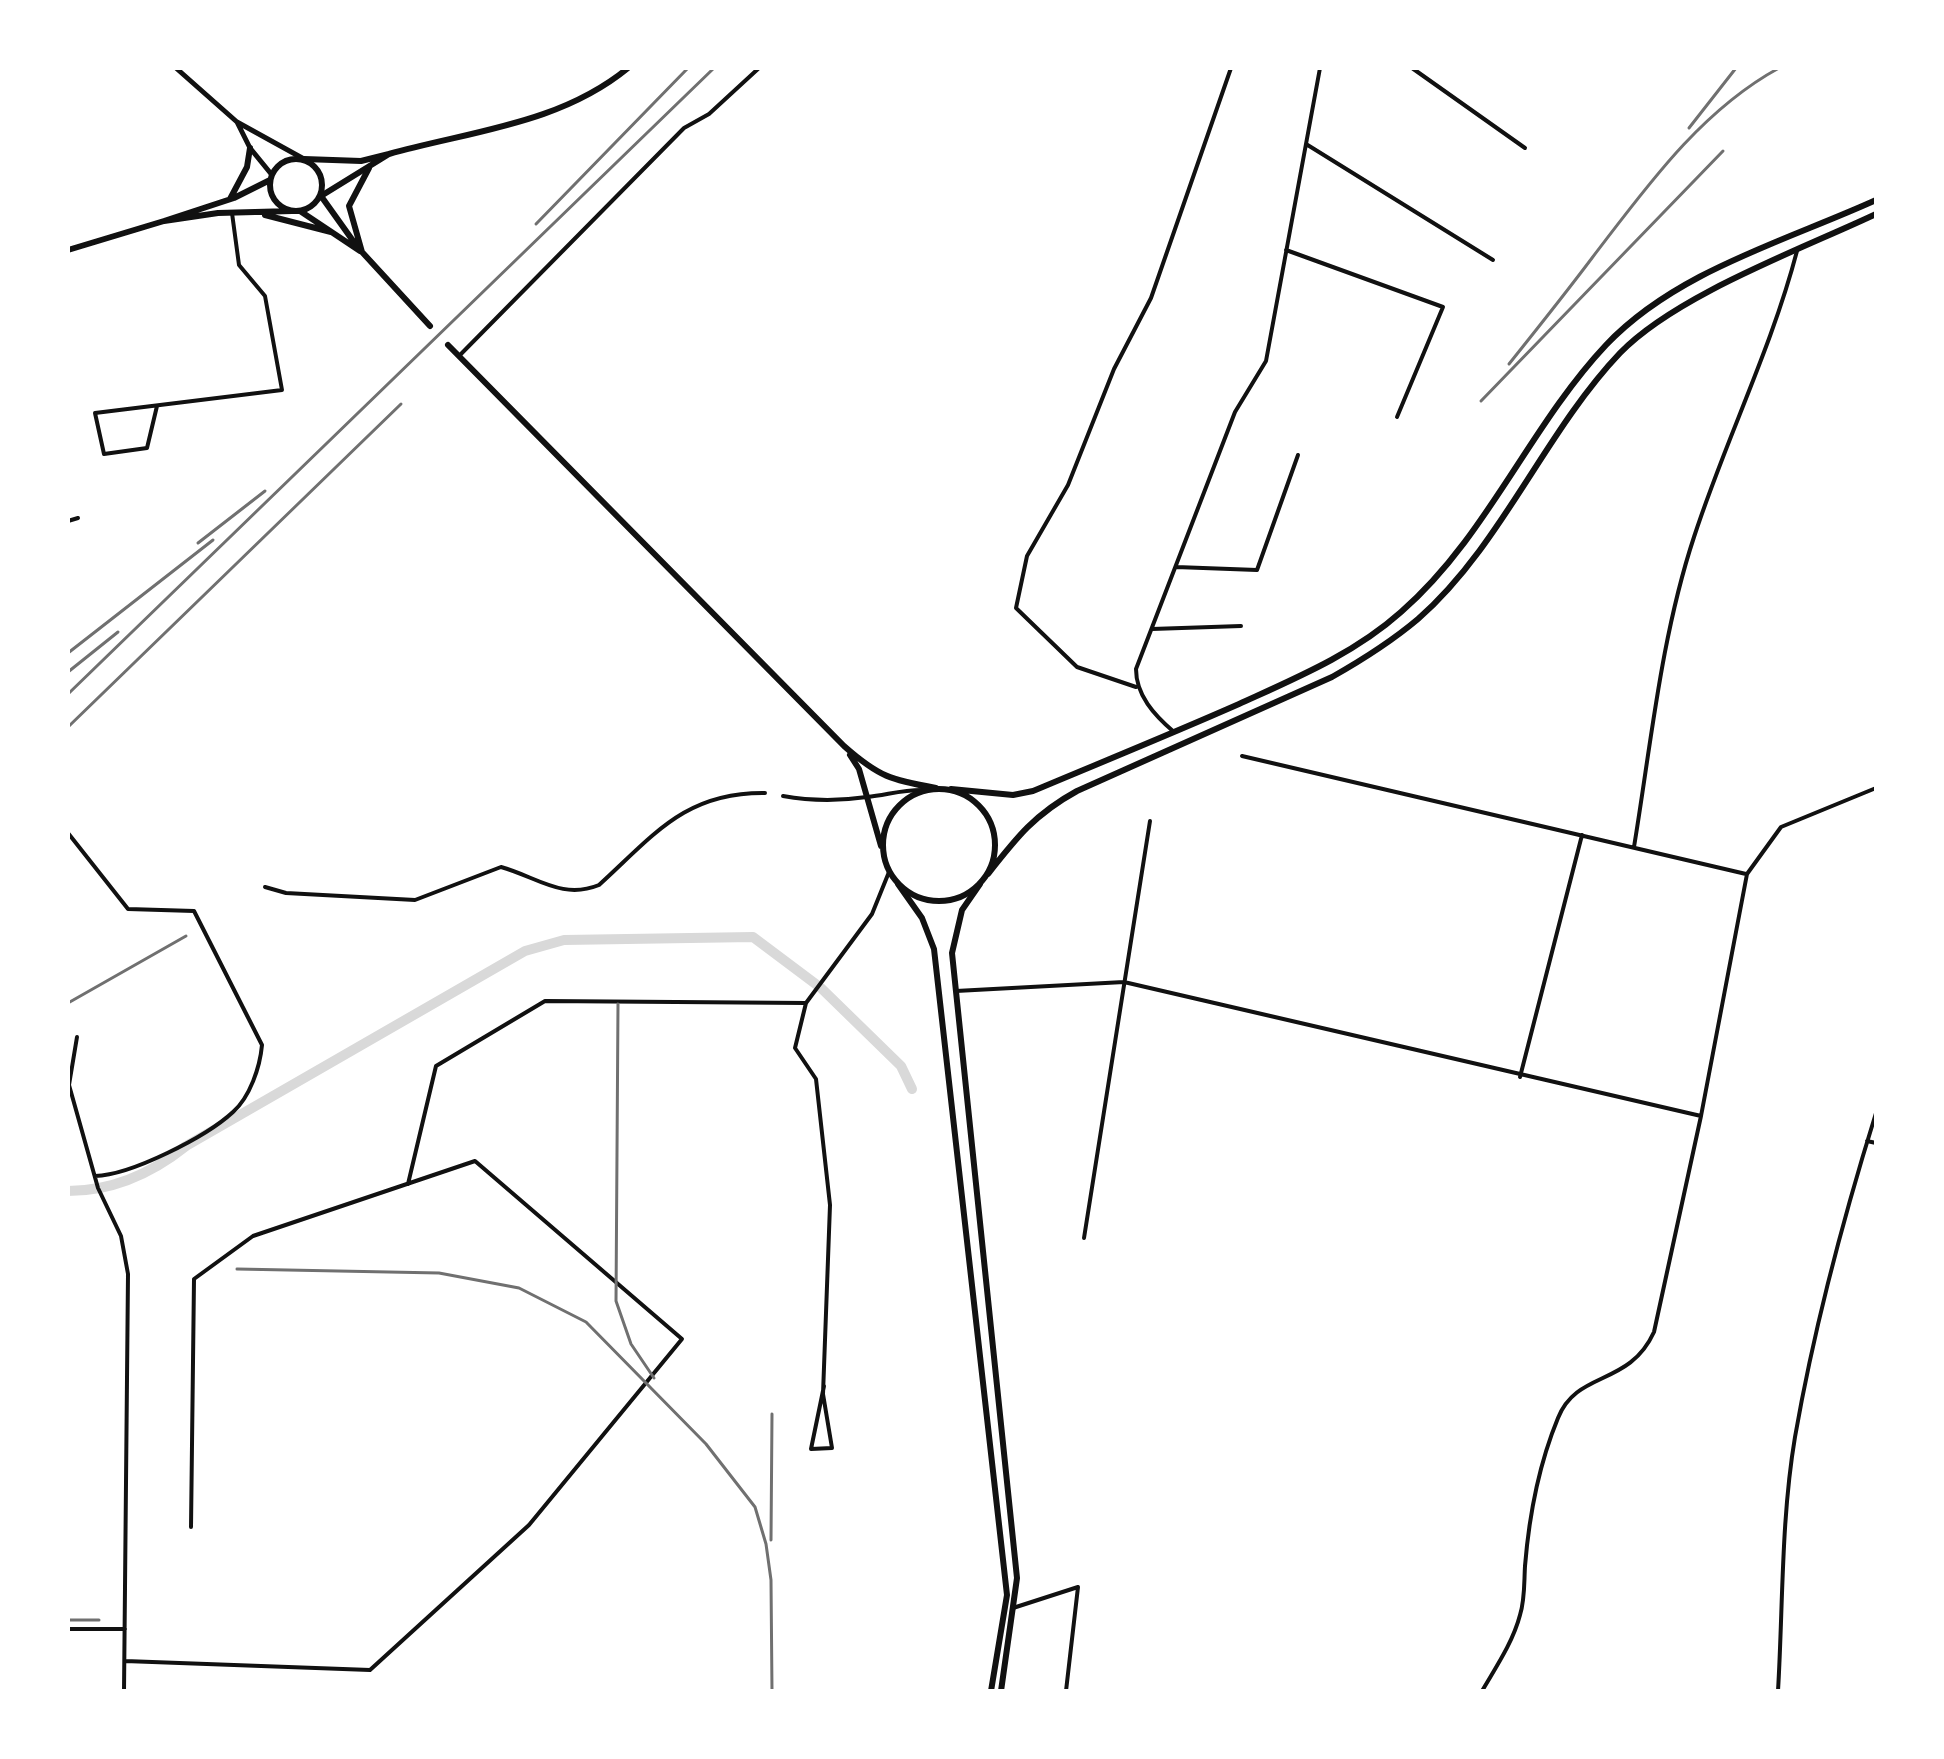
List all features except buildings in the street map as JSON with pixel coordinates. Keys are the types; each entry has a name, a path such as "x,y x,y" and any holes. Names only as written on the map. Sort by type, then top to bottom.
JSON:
{"main road":[{"path":"68,250 230,199 271,178 287,160 361,161 444,138 498,129 550,113 628,68"},
{"path":"230,199 247,167 250,148"},
{"path":"300,211 389,154"},
{"path":"304,159 318,170 321,196 362,252 430,326"},
{"path":"362,252 349,206 369,168"},
{"path":"271,178 277,203 292,211"},
{"path":"448,345 868,767 891,780 936,788 1013,795 1174,732 1312,671 1362,642 1400,613 1437,577 1607,345 1630,324 1710,272 1874,201 1876,213 1718,287 1642,333 1621,352 1578,406 1481,547 1419,618 1370,655 1332,677 1077,791 1027,824 962,910 952,953 1017,1578 1001,1691"},
{"path":"164,221 232,213 300,211 362,252"},
{"path":"253,212 335,233"},
{"path":"1710,272 1718,287"},
{"path":"844,746 859,769 889,872 922,918 934,949 1007,1595 991,1691"},
{"path":"1070,775 1077,791"},
{"path":"883,855 883,836 889,818 901,803 925,790 936,788"},
{"path":"951,789 971,797 986,812 995,832 995,854 988,874"},
{"path":"898,884 917,897 939,902 961,897 980,884"}],"street":[{"path":"176,68 237,122 304,159"},
{"path":"459,356 684,128 709,114 759,68"},
{"path":"1174,732 1160,720 1136,687 1077,667 1016,608 1027,556 1068,485 1114,369 1151,298 1231,68"},
{"path":"1136,687 1136,669 1235,412 1266,361 1320,68"},
{"path":"1412,68 1525,148"},
{"path":"237,122 271,178"},
{"path":"1306,144 1493,260"},
{"path":"157,406 147,448 104,454 95,413 282,390 265,296 239,265 232,213"},
{"path":"1286,250 1443,307 1397,417"},
{"path":"1634,847 1675,603 1694,536 1786,294 1797,251"},
{"path":"1176,567 1257,570 1298,455"},
{"path":"68,521 78,518"},
{"path":"1152,629 1241,626"},
{"path":"1242,756 1747,874"},
{"path":"1482,1691 1520,1616 1540,1468 1558,1416 1567,1400 1578,1391 1631,1365 1645,1351 1654,1332 1701,1116 1747,874 1781,827 1876,788"},
{"path":"783,796 812,801 867,797 905,789 925,790"},
{"path":"265,887 286,893 415,900 501,867 566,893 585,891 599,885 675,817 703,801 722,795 765,793"},
{"path":"1084,1238 1150,821"},
{"path":"68,833 128,909 194,911 262,1045 252,1083 234,1111 173,1148 109,1176 94,1176"},
{"path":"1520,1077 1582,835"},
{"path":"824,1386 811,1449 832,1448 824,1386 830,1205 816,1079 795,1048 806,1003 872,914 889,872"},
{"path":"956,991 1124,982 1520,1077 1701,1116"},
{"path":"408,1184 436,1066 545,1001 806,1003"},
{"path":"77,1037 69,1085 94,1176 121,1236 128,1274 124,1691"},
{"path":"1778,1691 1788,1494 1795,1437 1815,1339 1876,1113"},
{"path":"1867,1141 1876,1143"},
{"path":"125,1661 370,1670 529,1525 682,1339 475,1161 253,1236 194,1279 191,1527"},
{"path":"1013,1608 1078,1587 1066,1691"},
{"path":"68,1629 125,1629"}],"waterway":[{"path":"68,1191 100,1188 145,1173 186,1146 525,951 564,940 753,937 821,988 901,1066 912,1089"}],"railway":[{"path":"536,224 688,68"},
{"path":"68,694 714,68"},
{"path":"1689,128 1736,68"},
{"path":"1509,364 1676,153 1724,106 1779,68"},
{"path":"1481,401 1723,151"},
{"path":"68,727 401,404"},
{"path":"198,543 265,491"},
{"path":"68,653 213,540"},
{"path":"68,672 118,632"},
{"path":"68,1003 186,936"},
{"path":"618,1004 616,1301 631,1344 654,1378"},
{"path":"237,1269 439,1273 519,1288 586,1322 706,1444 755,1507 766,1544 771,1580 772,1691"},
{"path":"771,1540 772,1414"},
{"path":"68,1620 99,1620"}]}
